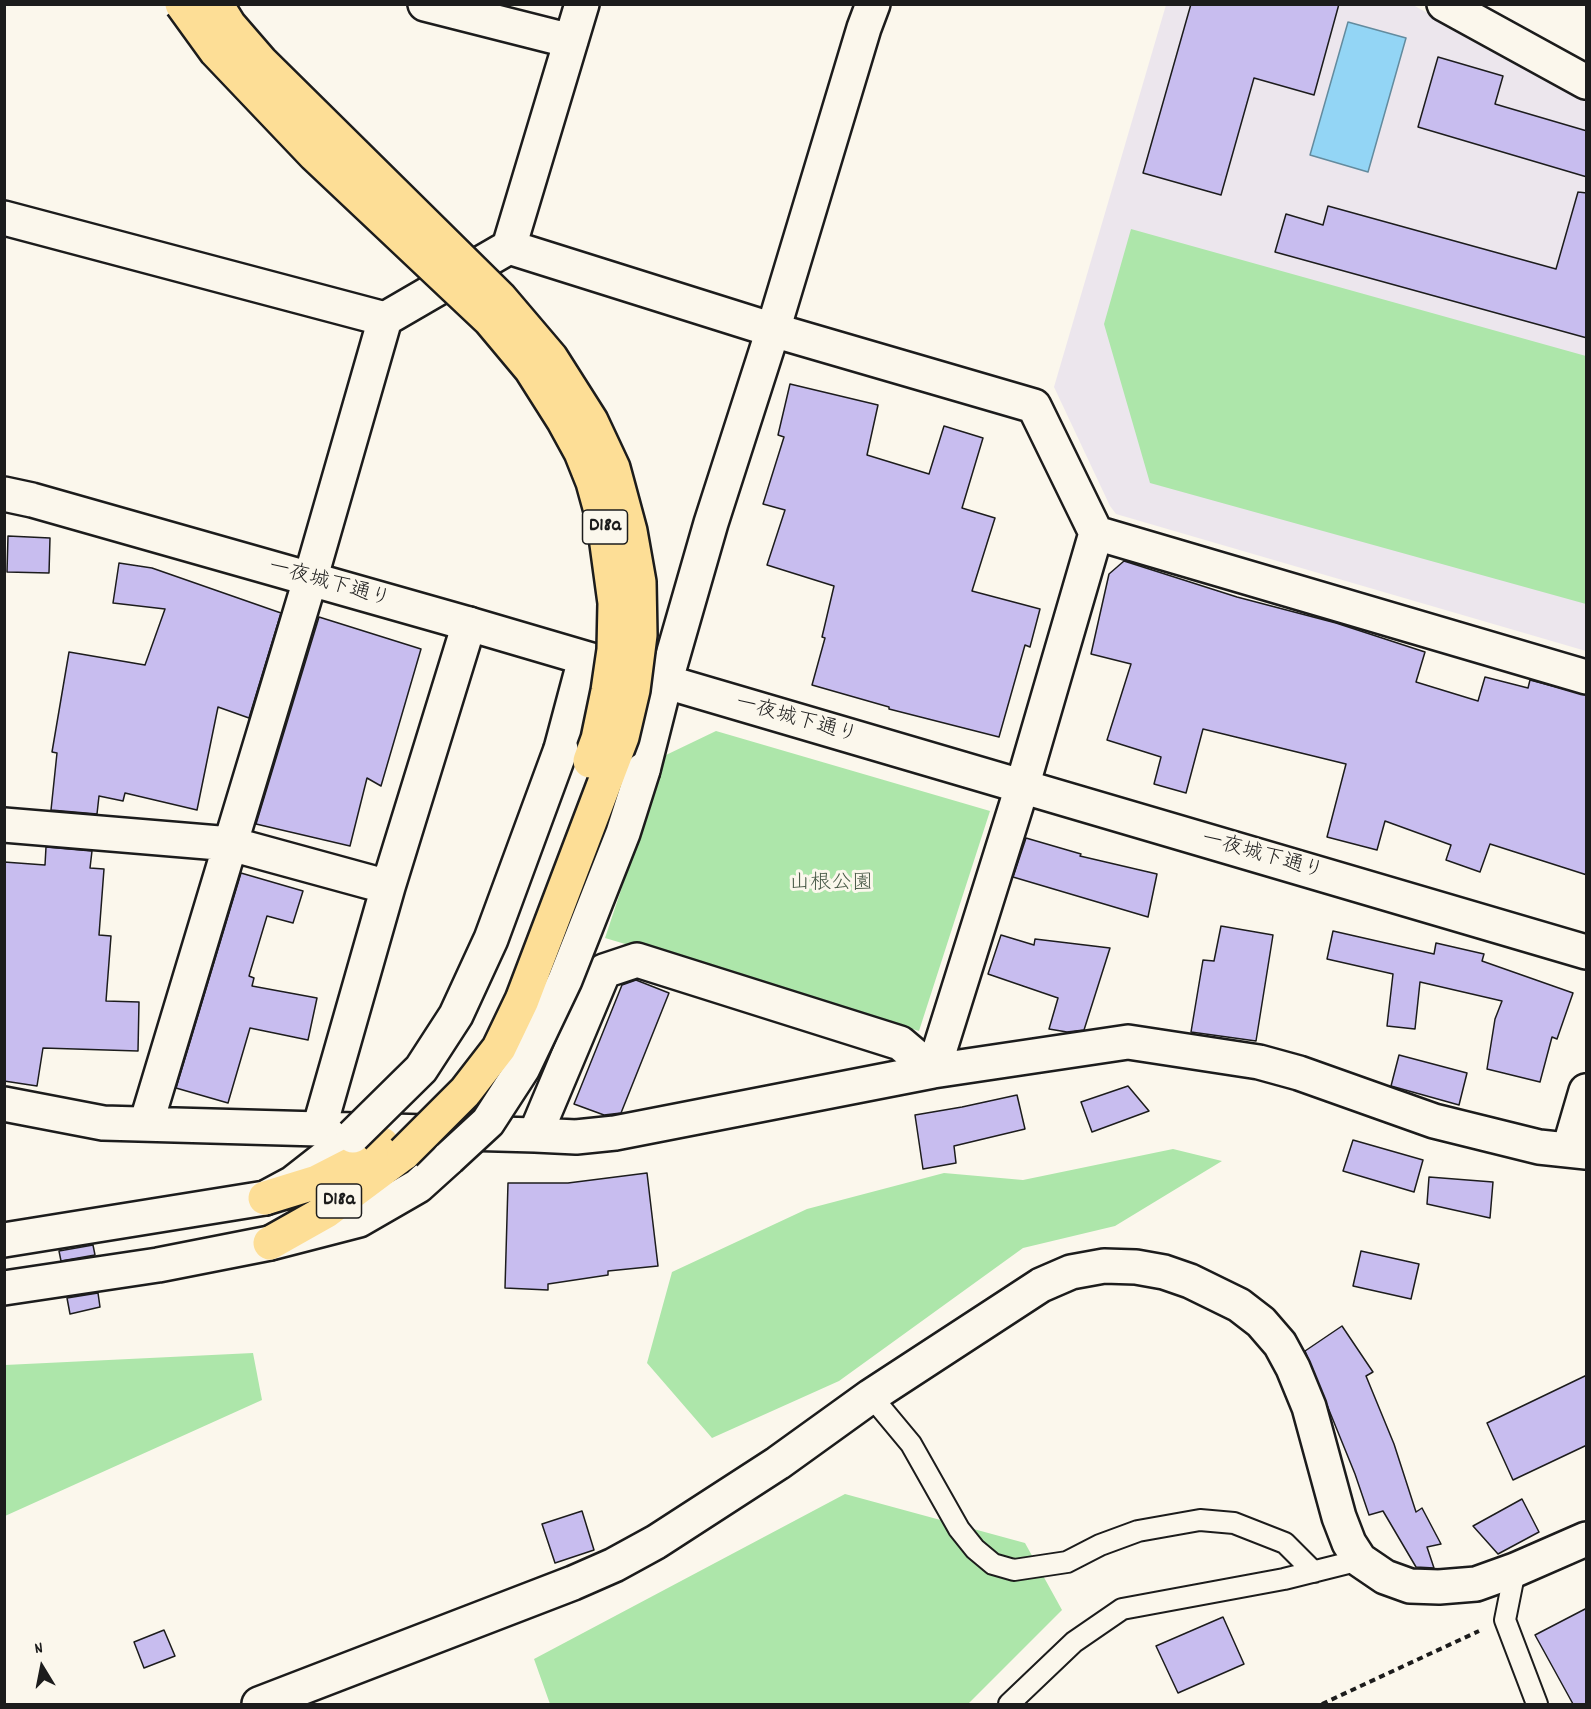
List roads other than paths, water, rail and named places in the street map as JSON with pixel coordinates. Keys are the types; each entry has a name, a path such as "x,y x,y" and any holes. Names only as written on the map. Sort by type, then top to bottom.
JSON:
{"highway":[{"name":"D18a","path":"182,4 216,51 315,155 490,320 514,347 548,394 581,452 593,482 604,522 615,603 614,650 598,739 492,1016 470,1053 445,1085 414,1116 358,1161 317,1182 265,1198"},
{"path":"216,4 229,25 261,62 500,298 551,358 591,421 613,468 630,531 639,582 639,635 633,690 622,737 522,1000 499,1048 465,1092 379,1144"},
{"name":"D18a","path":"270,1243 325,1212 379,1144"}],"street":[{"path":"425,4 571,42"},
{"path":"146,1124 386,319 509,247 582,4"},
{"path":"270,1243 359,1220 418,1186 488,1122 523,1068 565,980 623,833 643,770 664,683 711,524 873,4"},
{"path":"1444,4 1587,82"},
{"path":"4,218 386,319"},
{"path":"509,247 773,330 1034,406 1096,533 1022,788 933,1071"},
{"name":"一夜城下通り","path":"4,494 469,624 1587,952"},
{"path":"1096,533 1587,677"},
{"path":"319,1129 388,887 469,624"},
{"path":"379,1144 421,1068 456,1016 491,939 561,749 585,659"},
{"path":"4,825 231,844 388,887"},
{"path":"535,1135 604,971 637,960 900,1043 933,1071"},
{"path":"4,1104 103,1123 576,1137 615,1133 933,1071 1128,1042 1259,1062 1299,1073 1434,1121 1539,1147 1578,1151 1587,1091"},
{"name":"D18a","path":"4,1240 265,1198"},
{"name":"D18a","path":"4,1288 158,1265 270,1243"},
{"path":"260,1704 614,1565 656,1542 778,1463 871,1396 1041,1285 1071,1272 1104,1266 1136,1267 1164,1272 1190,1281 1239,1305 1261,1322 1280,1344 1309,1407 1339,1517 1349,1544 1360,1560 1385,1576 1410,1586 1439,1587 1476,1584 1587,1539"}],"lane":[{"path":"871,1396 911,1444 959,1529 975,1549 993,1564 1014,1570 1067,1562 1100,1545 1138,1531 1200,1520 1234,1523 1285,1543 1314,1572"},
{"path":"1008,1704 1074,1642 1122,1609 1284,1580 1360,1560"},
{"path":"1515,1570 1505,1620 1537,1704"}],"water":[{"path":"1348,22 1406,38 1368,172 1310,155"}],"park label":[{"name":"山根公園","path":"831,885"}]}
